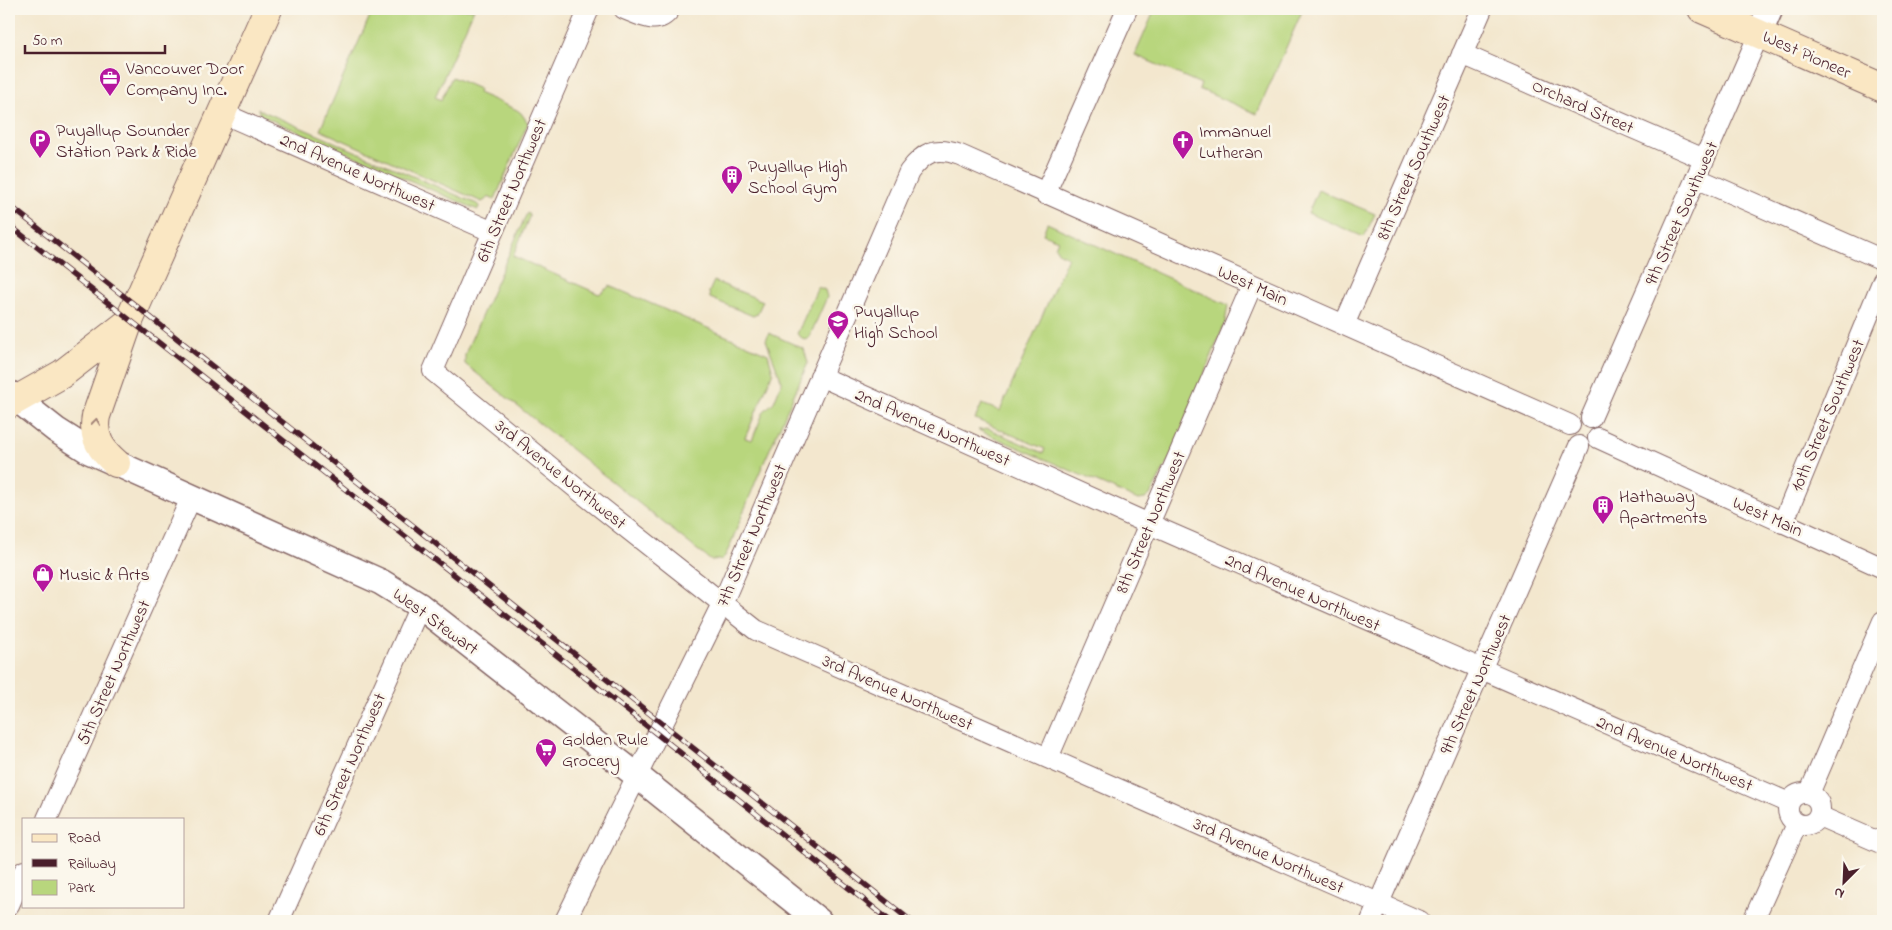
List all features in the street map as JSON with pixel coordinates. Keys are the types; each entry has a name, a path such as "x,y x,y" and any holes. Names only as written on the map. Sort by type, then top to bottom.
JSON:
{"main road":[{"path":"116,463 103,450 97,440 94,423 129,321 268,9"},
{"name":"West Pioneer","path":"1702,9 1883,88"},
{"path":"12,399 62,374 129,321"}],"street":[{"name":"6th Street Northwest","path":"433,371 589,9"},
{"path":"632,12 646,18 658,18 667,14 670,9"},
{"path":"1046,194 1126,9"},
{"name":"8th Street Southwest","path":"1344,325 1482,9"},
{"name":"9th Street Southwest","path":"1591,418 1770,9"},
{"name":"Orchard Street","path":"1462,54 1704,159"},
{"name":"2nd Avenue Northwest","path":"222,113 493,232"},
{"name":"West Main","path":"934,151 960,155 1570,425"},
{"name":"7th Street Northwest","path":"565,921 722,604 909,172 918,160 934,151"},
{"path":"1696,178 1883,260"},
{"name":"10th Street Southwest","path":"1782,523 1883,280"},
{"name":"8th Street Northwest","path":"1048,758 1252,285"},
{"name":"3rd Avenue Northwest","path":"433,371 756,630 1048,758 1375,912 1419,921"},
{"name":"2nd Avenue Northwest","path":"820,376 1149,524 1789,803"},
{"name":"West Stewart","path":"12,399 69,439 116,463 381,582 420,606 819,921"},
{"path":"1578,417 1591,418 1599,426 1598,438 1590,446 1579,446 1573,443 1570,438 1570,425 1578,417"},
{"name":"West Main","path":"1598,438 1883,568"},
{"name":"9th Street Northwest","path":"1375,912 1579,446"},
{"name":"5th Street Northwest","path":"47,818 191,498"},
{"name":"6th Street Northwest","path":"278,921 420,606"},
{"path":"1810,794 1883,621"},
{"path":"1797,794 1810,794 1819,803 1819,816 1811,824 1804,826 1797,824 1789,816 1789,803 1797,794"},
{"path":"1819,816 1883,844"},
{"path":"1753,921 1797,824"},
{"path":"9,905 22,876"}],"green space":[{"path":"373,9 474,9 435,97 441,100 452,77 479,89 478,93 517,110 528,123 495,199 490,197 482,202 320,130"},
{"path":"1155,9 1303,9 1257,114 1199,89 1201,84 1135,55"},
{"path":"258,109 477,204 479,206 478,210 260,115"},
{"path":"1318,190 1375,214 1364,237 1308,213"},
{"path":"527,213 530,215 513,256 599,294 610,286 768,354 773,372 745,438 752,440 764,411 774,402 782,382 766,340 769,333 804,349 808,363 758,476 729,548 721,560 710,560 465,364 467,349"},
{"path":"1047,223 1228,305 1225,323 1169,460 1150,495 1145,499 1138,500 978,430 989,429 1043,453 1045,449 975,419 982,404 1000,411 1068,257 1059,253 1055,247 1058,240 1043,234"},
{"path":"714,281 763,301 757,314 753,316 710,298 709,292"},
{"path":"818,287 825,290 827,297 809,338 805,340 797,334"}],"railway":[{"path":"9,205 911,921"},
{"path":"9,225 657,734 890,921"}],"place":[{"name":"Vancouver Door Company Inc.","path":"110,97"},
{"name":"Puyallup Sounder Station Park & Ride","path":"40,159"},
{"name":"Immanuel Lutheran","path":"1183,160"},
{"name":"Puyallup High School Gym","path":"732,195"},
{"name":"Puyallup High School","path":"838,340"},
{"name":"Hathaway Apartments","path":"1603,525"},
{"name":"Music & Arts","path":"43,593"},
{"name":"Golden Rule Grocery","path":"546,768"}]}
